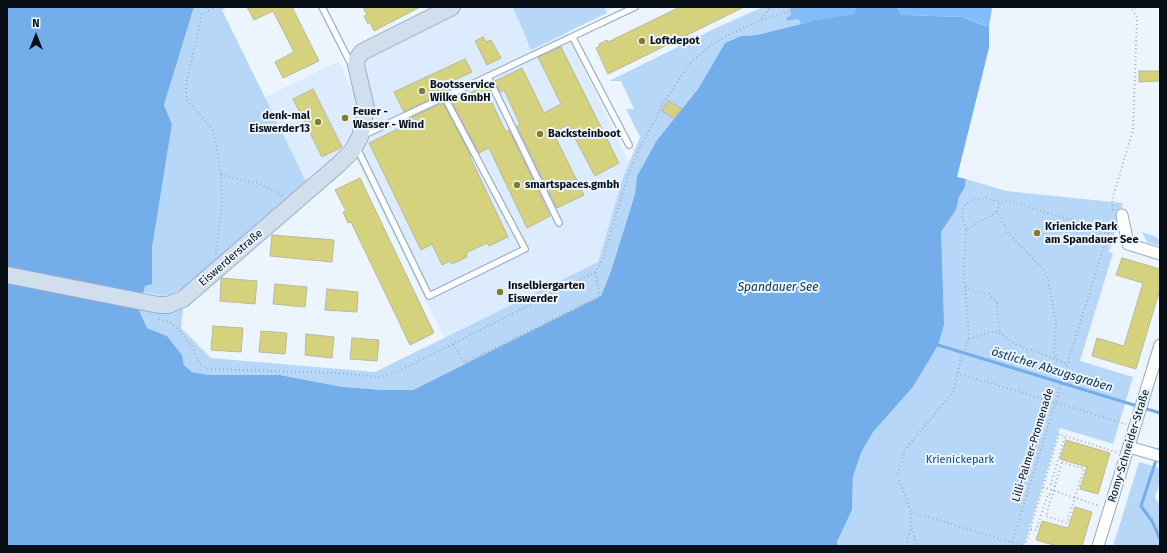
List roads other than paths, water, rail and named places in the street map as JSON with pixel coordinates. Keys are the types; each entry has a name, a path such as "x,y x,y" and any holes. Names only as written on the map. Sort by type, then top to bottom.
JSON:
{"street":[{"path":"356,73 357,58 369,47 452,7"},
{"name":"Eiswerderstraße","path":"7,275 143,302 168,305 183,299 339,164 358,141 366,108 356,73"},
{"path":"1122,215 1128,244 1160,254"},
{"name":"Romy-Schneider-Straße","path":"1098,546 1160,346"},
{"path":"1128,451 1160,456"}],"lane":[{"name":"Eiswerderstraße","path":"322,7 356,73"},
{"path":"446,98 525,249 429,296 358,141 368,135 635,7"},
{"path":"573,38 628,145"},
{"path":"488,78 559,223"}],"water":[{"name":"Spandauer See","path":"7,7 194,7 164,105 172,124 152,248 152,284 145,286 139,310 147,328 167,336 182,355 184,365 192,372 209,375 280,375 343,387 384,390 413,390 601,296 612,268 635,194 637,176 657,140 698,89 725,43 741,36 757,35 817,20 854,14 856,7 897,7 900,14 906,15 962,17 989,27 989,48 957,177 966,179 965,187 959,197 956,210 941,232 944,325 938,345 913,387 873,432 861,453 853,477 852,510 837,542 837,546 7,546"}],"waterway":[{"name":"östlicher Abzugsgraben","path":"938,345 1160,413"},
{"name":"östlicher Abzugsgraben","path":"1160,448 1141,506 1152,521 1160,539"}],"place":[{"name":"Loftdepot","path":"642,41"},
{"name":"Bootsservice Wilke GmbH","path":"422,91"},
{"name":"Feuer - Wasser - Wind","path":"345,118"},
{"name":"denk-mal Eiswerder13","path":"318,122"},
{"name":"Backsteinboot","path":"540,134"},
{"name":"smartspaces.gmbh","path":"517,185"},
{"name":"Krienicke Park am Spandauer See","path":"1037,233"},
{"name":"Inselbiergarten Eiswerder","path":"500,292"}],"park label":[{"name":"Krienickepark","path":"960,460"}]}
